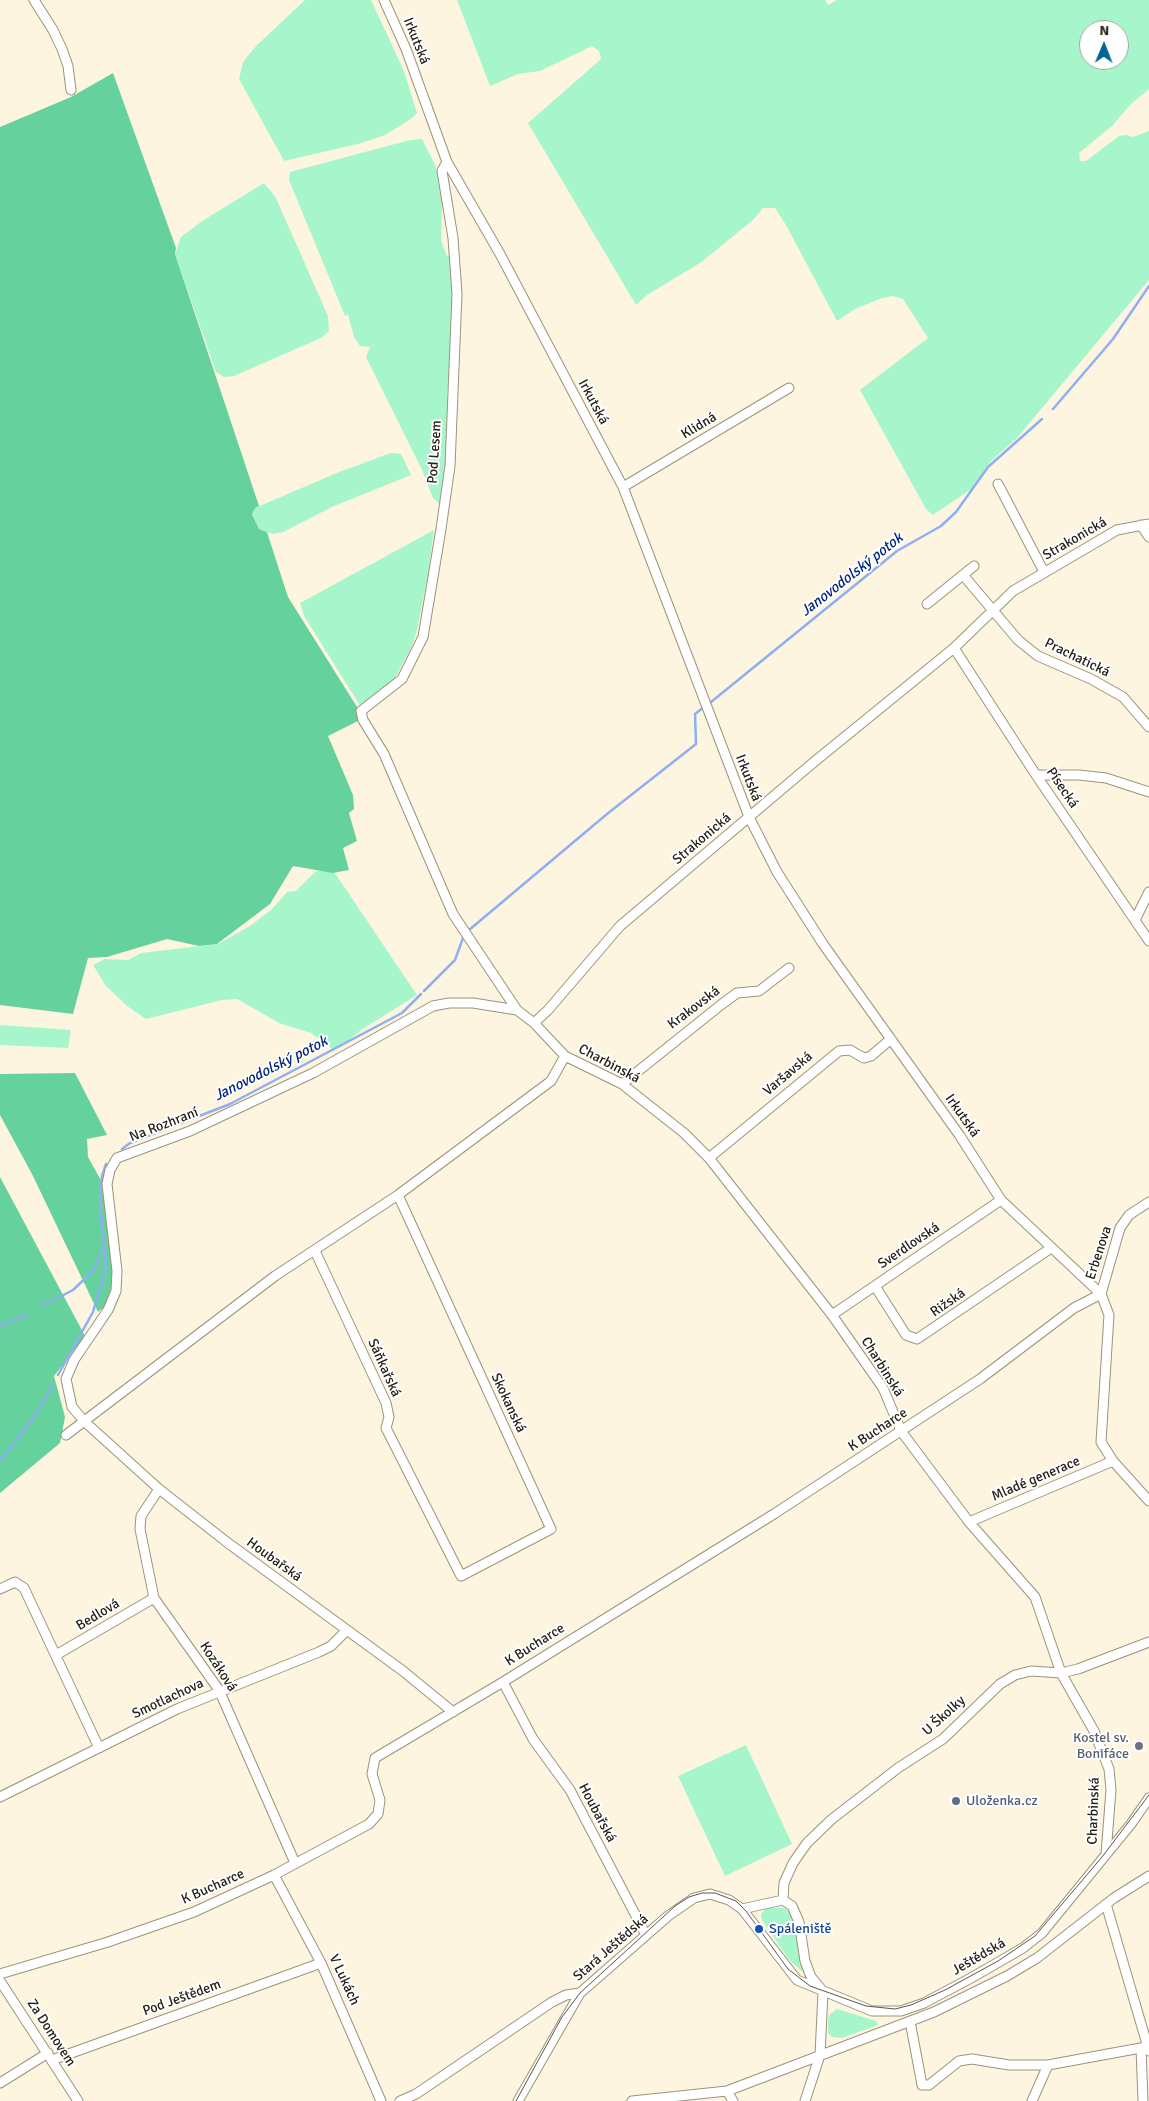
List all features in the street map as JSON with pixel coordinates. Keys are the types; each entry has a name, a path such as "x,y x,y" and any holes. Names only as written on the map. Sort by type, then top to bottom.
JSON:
{"street":[{"path":"34,0 53,30 62,49 68,66 71,90"},
{"name":"Irkutská","path":"384,0 406,49 447,162 500,254 623,487 748,817 782,880 823,944 960,1136 1001,1200 1100,1294 1109,1316 1101,1442 1113,1461 1149,1501"},
{"name":"Pod Lesem","path":"447,162 442,171 453,238 457,294 450,466 441,529 424,637 402,679 365,706 362,711 363,720 384,754 453,914 517,1010"},
{"name":"Klidná","path":"623,487 790,388"},
{"name":"Strakonická","path":"998,484 1044,572"},
{"path":"1145,524 1149,537"},
{"name":"Strakonická","path":"534,1023 548,1010 620,926 748,817 954,648 1013,591 1117,530 1145,524"},
{"path":"927,604 974,566"},
{"path":"963,575 992,612"},
{"name":"Prachatická","path":"992,612 1018,640 1038,656 1090,679 1124,697 1149,728"},
{"name":"Písecká","path":"954,648 1036,775 1149,941"},
{"path":"1036,775 1079,775 1106,778 1149,792"},
{"path":"1135,920 1149,892"},
{"name":"Krakovská","path":"622,1084 659,1052 722,1004 737,994 759,991 789,968"},
{"name":"Na Rozhraní","path":"85,1422 72,1407 67,1396 66,1380 74,1360 108,1310 116,1291 117,1271 107,1184 110,1170 117,1158 190,1131 314,1073 433,1006 449,1003 473,1003 517,1010 534,1023"},
{"name":"Charbinská","path":"534,1023 565,1056 622,1084 684,1133 709,1158 832,1316 882,1388 901,1430 969,1522 1036,1597 1061,1674 1094,1731 1109,1768 1111,1790 1106,1854"},
{"name":"Varšavská","path":"709,1158 839,1051 850,1050 864,1058 871,1056 891,1039"},
{"path":"66,1435 275,1276 398,1195 552,1081 565,1056"},
{"name":"Skokanská","path":"398,1195 551,1529 461,1576"},
{"name":"Sverdlovská","path":"832,1316 1001,1200"},
{"name":"Erbenova","path":"1100,1294 1120,1228 1130,1215 1149,1202"},
{"name":"Rižská","path":"875,1286 906,1335 917,1339 1052,1248"},
{"name":"Sáňkařská","path":"315,1250 386,1403 389,1417 386,1428 461,1576"},
{"name":"K Bucharce","path":"0,1974 108,1942 194,1912 274,1875 369,1824 378,1814 380,1800 372,1774 375,1758 503,1682 774,1514 980,1379 1074,1308 1100,1294"},
{"name":"Houbařská","path":"85,1422 160,1489 228,1543 403,1671 453,1712"},
{"name":"Mladé generace","path":"969,1522 1113,1461"},
{"name":"Kozáková","path":"160,1489 141,1516 140,1529 154,1598 219,1690 295,1863"},
{"path":"0,1589 15,1582 24,1588 99,1748"},
{"name":"Bedlová","path":"56,1655 154,1598"},
{"name":"Smotlachova","path":"0,1797 219,1690 319,1652 331,1646 347,1630"},
{"name":"U Školky","path":"782,1900 784,1883 793,1863 807,1843 832,1819 898,1768 944,1739 1000,1684 1015,1675 1031,1672 1061,1674 1149,1642"},
{"name":"Houbařská","path":"503,1682 533,1739 570,1790 646,1936"},
{"name":"Ještědská","path":"823,1992 872,2011 901,2011 924,2003 1023,1948 1042,1933 1149,1798"},
{"name":"V Lukách","path":"274,1875 321,1962 381,2101"},
{"name":"Ještědská","path":"632,2101 676,2099 728,2091 910,2021 1007,1976 1038,1958 1106,1904 1149,1876"},
{"name":"Stará Ještědská","path":"518,2101 580,1993 646,1936 694,1898 710,1894 729,1900 742,1909 797,1980 823,1992"},
{"path":"742,1909 782,1900 792,1906 799,1922 805,1961 811,1977 823,1992 820,2055 805,2101"},
{"path":"1106,1904 1145,2049 1143,2101"},
{"name":"Pod Ještědem","path":"0,2083 50,2056 321,1962"},
{"name":"Za Domovem","path":"0,1981 78,2101"},
{"path":"400,2101 416,2094 552,2002 566,1995 580,1993"},
{"path":"910,2021 922,2085 929,2085 959,2061 972,2059 1009,2065 1048,2065 1145,2049"},
{"path":"1032,2101 1048,2065"},
{"path":"728,2091 733,2101"}],"green space":[{"path":"305,0 371,0 404,71 417,113 411,119 385,135 362,143 284,161 239,79 243,62 256,46"},
{"path":"457,0 825,0 828,5 837,0 1149,0 1149,89 1130,105 1113,125 1079,153 1080,161 1086,161 1119,136 1133,137 1149,131 1149,280 1017,438 990,462 971,489 933,515 926,509 860,390 928,338 903,299 893,296 882,298 855,309 837,321 775,208 763,208 753,220 700,263 647,295 636,305 528,123 601,59 599,51 592,46 540,71 518,74 490,86"},
{"path":"113,73 176,248 175,254 259,506 255,508 252,514 259,529 267,532 288,597 357,707 358,721 328,736 353,795 354,809 349,813 357,841 343,848 349,870 333,873 293,866 270,904 217,944 199,946 167,939 107,957 88,958 73,1014 0,1005 0,127 71,97"},
{"path":"422,139 436,167 442,203 441,241 447,256 449,255 455,313 447,395 449,462 441,505 433,498 422,470 366,357 370,347 360,346 354,337 348,315 345,316 289,180 290,172 410,140"},
{"path":"264,183 275,196 328,316 329,331 321,338 234,376 224,377 216,372 175,254 181,237 202,221"},
{"path":"391,453 401,454 411,475 334,506 283,532 273,534 259,529 252,513 255,508 339,472"},
{"path":"434,530 428,574 412,646 394,680 361,707 304,616 300,603"},
{"path":"322,870 332,871 337,876 417,995 361,1030 341,1047 332,1049 311,1033 279,1023 237,999 222,1000 146,1019 127,1006 106,986 93,965 105,959 128,960 141,953 218,944 250,926 272,909 287,892 296,891 315,872"},
{"path":"0,1025 71,1030 68,1048 0,1045"},
{"path":"75,1073 107,1135 87,1139 88,1157 103,1184 112,1255 112,1284 107,1305 98,1312 32,1174 0,1115 0,1074"},
{"path":"0,1177 85,1336 54,1376 65,1417 60,1443 0,1493"},
{"path":"746,1745 792,1844 725,1876 678,1776"},
{"path":"766,1908 784,1908 796,1920 799,1957 805,1974 789,1960 762,1920 761,1914"},
{"path":"837,2009 876,2021 878,2025 842,2038 832,2037 828,2033 828,2020 829,2015"}],"waterway":[{"name":"Janovodolský potok","path":"1053,409 1113,339 1149,286"},
{"name":"Janovodolský potok","path":"711,702 897,551 941,526 956,512 988,467 1042,419"},
{"name":"Janovodolský potok","path":"469,930 607,814 696,744 695,714 704,707"},
{"name":"Janovodolský potok","path":"424,991 455,960 463,938"},
{"name":"Janovodolský potok","path":"122,1149 130,1143 230,1104 402,1013 421,994"},
{"name":"Janovodolský potok","path":"58,1375 93,1312 106,1266 100,1206 102,1176 106,1164"},
{"path":"42,1306 73,1290 93,1271 104,1248"},
{"path":"0,1326 26,1315"},
{"name":"Janovodolský potok","path":"0,1461 35,1416 53,1384"}],"tram line":[{"path":"516,2101 562,2017 580,1993 675,1906 689,1897 702,1893 715,1893 736,1901 746,1911 788,1969 810,1986 866,2006 895,2009 911,2005 945,1990 998,1961 1035,1936 1102,1857 1149,1795"}],"place":[{"name":"Kostel sv. Bonifáce","path":"1139,1746"},
{"name":"Uloženka.cz","path":"956,1801"},
{"name":"Spáleniště","path":"759,1929"}]}
